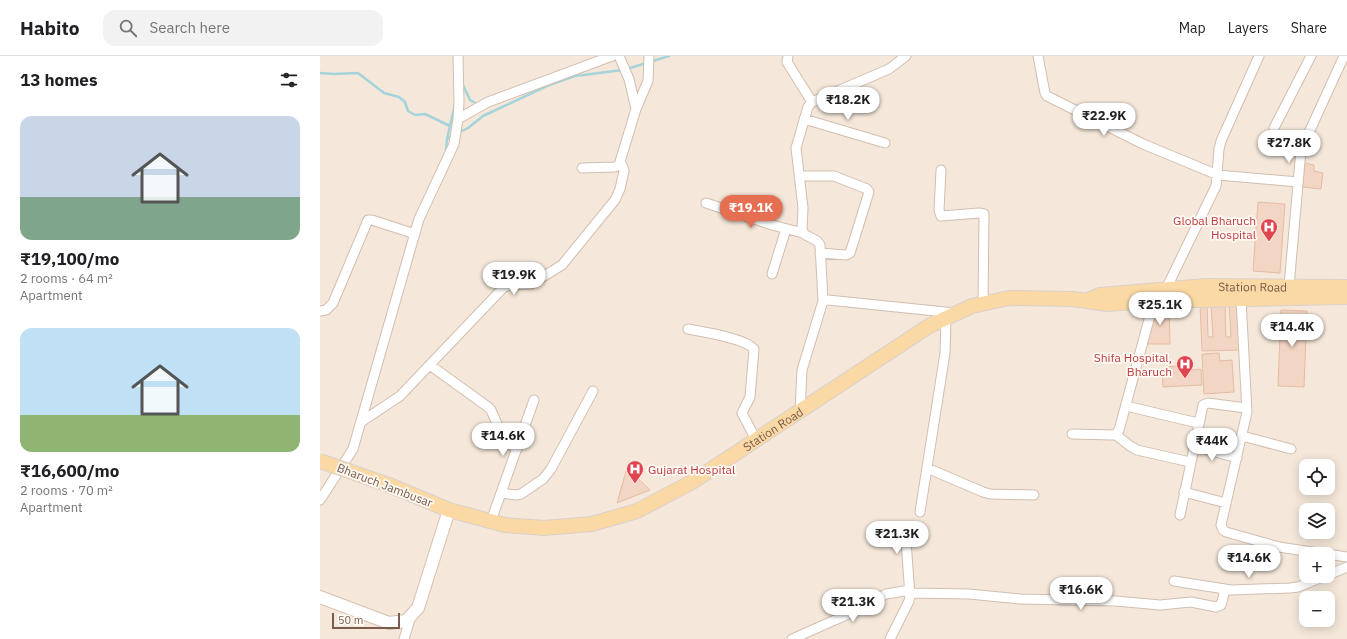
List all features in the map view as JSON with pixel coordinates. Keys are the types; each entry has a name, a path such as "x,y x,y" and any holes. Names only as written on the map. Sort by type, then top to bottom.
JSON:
{"main road":[{"name":"Station Road","path":"449,510 505,525 544,528 592,524 637,511 692,482 929,326 972,306 1008,298 1073,299 1088,300 1104,304 1154,301 1167,295 1206,286 1347,287"},
{"name":"Station Road","path":"1088,300 1100,295 1167,295 1241,299 1347,297"},
{"name":"Bharuch Jambusar","path":"320,461 389,485 449,510"}],"street":[{"path":"320,500 354,449 419,219 454,144 458,119 458,56"},
{"path":"458,119 488,102 612,56"},
{"path":"619,56 628,79 636,109"},
{"path":"582,168 615,167 620,162 636,109 648,80 649,56"},
{"path":"788,56 787,62 812,102"},
{"path":"803,233 803,208 796,148 808,107 812,102 889,69 906,56"},
{"path":"1038,56 1044,93 1050,98 1143,144 1218,175 1298,182"},
{"path":"1167,295 1216,186 1221,141 1259,56"},
{"path":"1274,128 1311,56"},
{"path":"1289,286 1302,145 1344,56"},
{"path":"804,119 885,143"},
{"path":"361,422 396,399 503,288 509,285 530,284 562,265 618,195 624,171 620,162"},
{"path":"941,170 939,210 941,216 979,212 984,214 983,304"},
{"path":"799,176 834,176 867,189 870,192 850,253 846,255 820,253"},
{"path":"706,203 772,225 803,233 818,242 820,245 823,301 802,370 800,411"},
{"path":"320,311 326,310 333,303 368,220 415,234"},
{"path":"772,274 786,229"},
{"path":"1241,299 1246,416 1221,525 1223,530 1226,532 1279,547 1299,550"},
{"path":"823,301 828,300 952,316 920,512"},
{"path":"1115,434 1120,427 1154,301"},
{"path":"688,329 730,338 749,344 754,350 750,397 742,413 756,440"},
{"path":"430,365 488,407 491,410 504,440 516,450"},
{"path":"501,493 519,495 543,480 593,391"},
{"path":"491,521 534,400"},
{"path":"1180,514 1202,407 1205,404 1246,408"},
{"path":"1126,406 1198,423"},
{"path":"1072,434 1115,434 1137,450 1190,462"},
{"path":"1242,436 1291,449"},
{"path":"1194,446 1237,458"},
{"path":"927,468 990,494 1034,495"},
{"path":"1184,492 1226,503"},
{"path":"320,597 389,623 406,621 418,608 449,510"},
{"path":"890,639 909,601 910,588 905,527"},
{"path":"1335,555 1347,557"},
{"path":"1335,572 1347,566"},
{"path":"1174,581 1225,590 1294,588 1307,583"},
{"path":"792,639 844,616 886,594 910,588 1020,599 1116,601 1160,606 1191,602 1216,607 1221,605 1225,590"},
{"path":"404,639 411,616"}],"shaded area":[{"path":"320,56 1347,56 1347,639 320,639"}],"building":[{"path":"1305,163 1314,165 1314,171 1323,173 1321,189 1302,187"},
{"path":"1258,202 1285,204 1280,273 1253,271"},
{"path":"1239,303 1241,350 1202,351 1200,304 1207,304 1208,337 1213,337 1211,304 1225,304 1226,337 1231,337 1229,304"},
{"path":"1169,304 1170,344 1148,344 1151,316 1156,316 1155,305"},
{"path":"1281,310 1307,311 1304,387 1278,386"},
{"path":"1219,353 1220,361 1232,360 1234,392 1204,394 1202,354"},
{"path":"1192,365 1192,370 1201,369 1202,385 1163,387 1162,371 1166,371 1166,367"},
{"path":"627,468 650,490 617,503"}],"waterway":[{"path":"627,69 669,56"},
{"path":"458,133 468,128 483,116 549,85 575,76 623,70"},
{"path":"320,73 358,73 384,93 399,97 405,102 408,111 415,115 425,114 450,126"},
{"path":"462,83 470,100 479,105"},
{"path":"446,150 455,104"},
{"path":"447,139 453,135"}],"place":[{"name":"Global Bharuch Hospital","path":"1269,242"},
{"name":"Shifa Hospital, Bharuch","path":"1185,379"},
{"name":"Gujarat Hospital","path":"635,484"}]}
